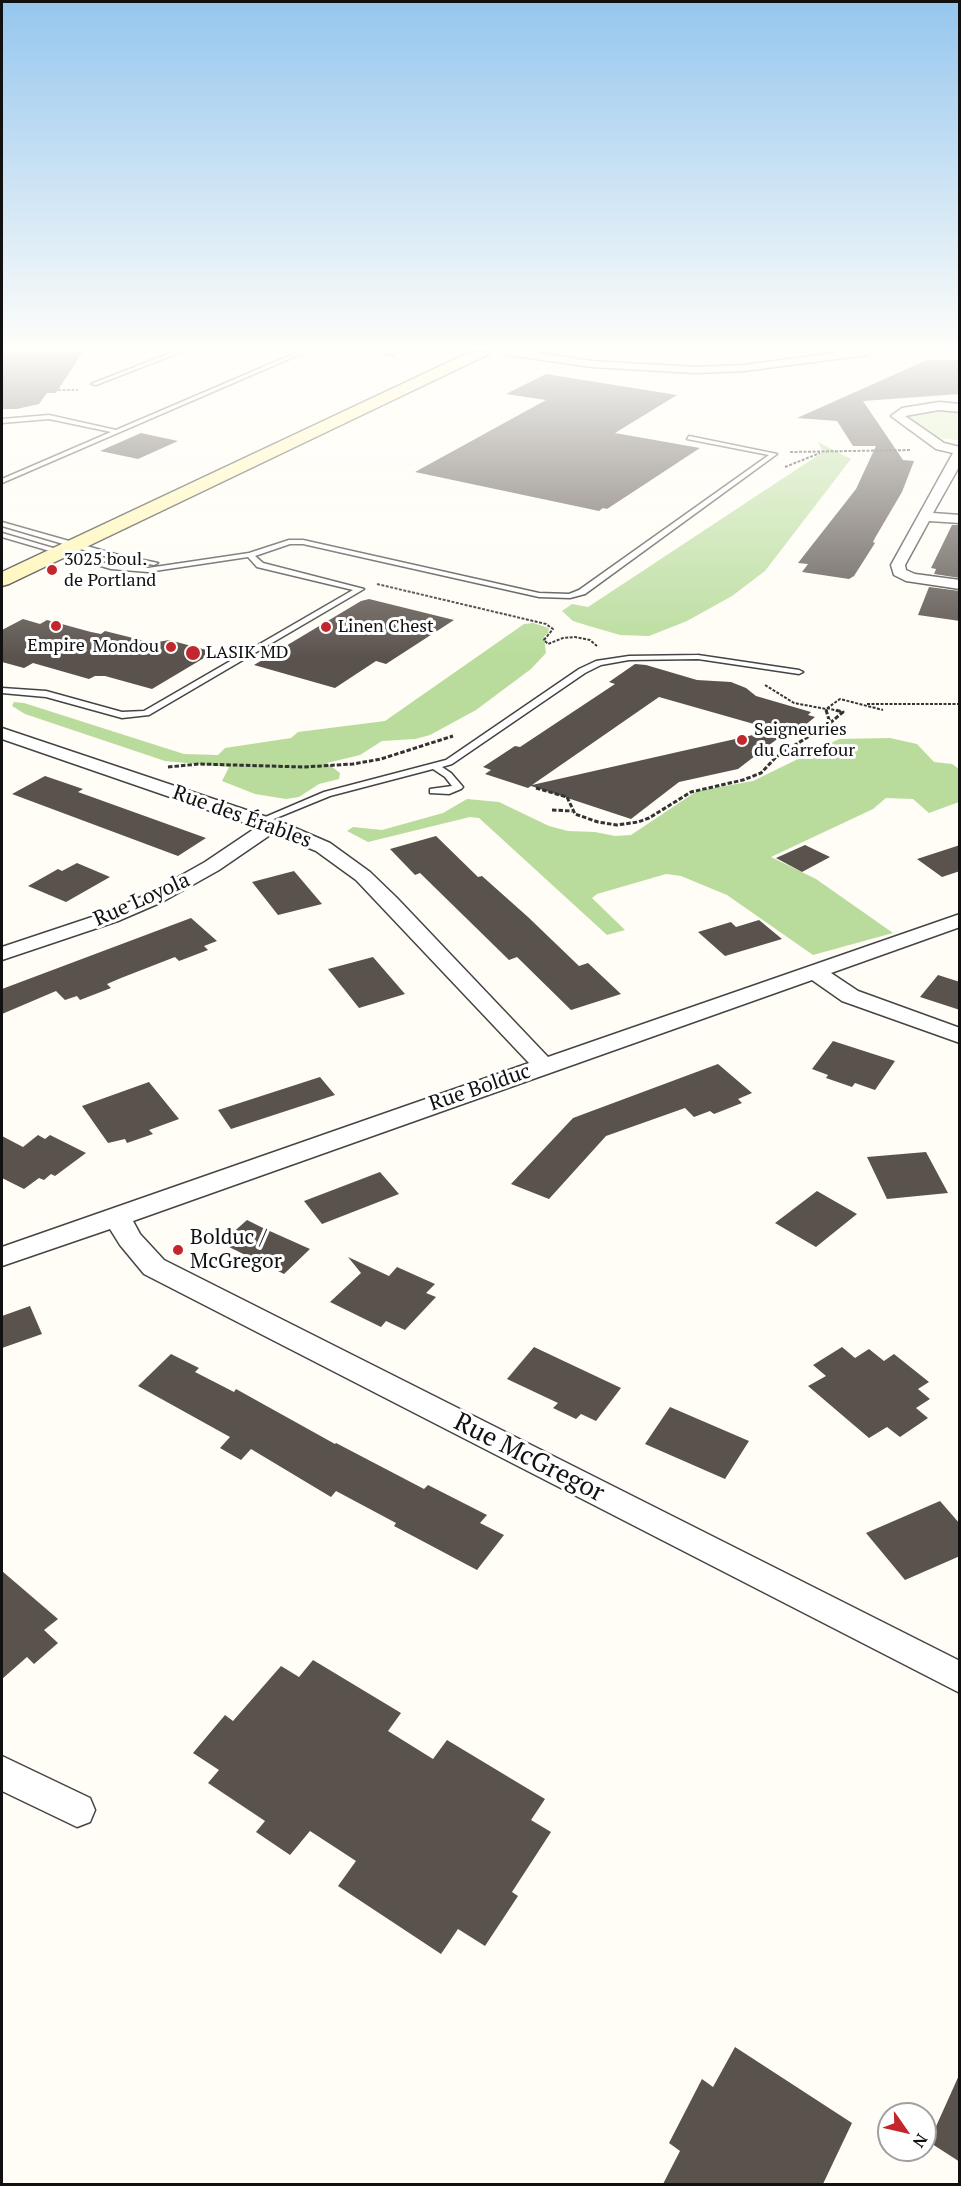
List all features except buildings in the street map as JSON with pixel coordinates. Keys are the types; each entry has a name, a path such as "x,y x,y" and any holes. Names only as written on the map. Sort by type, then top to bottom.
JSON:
{"main road":[{"path":"136,498 230,454"},
{"path":"2,560 55,545 256,454"},
{"path":"2,580 55,545 72,527"}],"street":[{"path":"958,454 898,566 899,572 903,575 960,585"},
{"path":"932,503 950,504"},
{"path":"924,517 960,519"},
{"name":"Rue des Érables","path":"2,733 267,823 323,847 363,876 544,1066"},
{"name":"Rue Loyola","path":"2,954 155,898 212,866 267,823"},
{"name":"Rue Bolduc","path":"2,1257 960,921"},
{"path":"814,971 850,996 960,1036"},
{"name":"Rue McGregor","path":"117,1216 129,1239 154,1267 960,1678"},
{"path":"2,1773 77,1810"}],"lane":[{"path":"2,481 62,454"},
{"path":"2,524 120,568 148,570 178,566 250,555 290,542 303,542 539,595 570,596 582,592 774,454"},
{"path":"2,535 178,566"},
{"path":"2,691 46,693 115,714 135,716 147,713 360,589 260,565 250,555"},
{"path":"267,823 327,794 436,767 460,756 582,671 599,663 629,658 698,657 799,672"},
{"path":"433,791 449,791 458,787 448,775 436,767"}],"path":[{"path":"373,583 546,624 553,629 544,642 548,644 575,636 594,642 599,649"},
{"path":"827,708 840,699 883,710"},
{"path":"862,704 960,704"},
{"path":"827,708 830,723"},
{"path":"552,810 572,811 607,824 638,822 656,814 691,792 743,780 761,773 776,757 830,723 843,712 827,708"},
{"path":"138,779 159,769 181,765 304,767 353,764 381,759 459,734"},
{"path":"536,788 567,797 572,803 572,811"}],"green space":[{"path":"820,454 841,454 851,459 765,571 732,596 687,621 649,636 620,635 573,621 562,611 572,604 588,607"},
{"path":"533,623 549,628 544,637 546,653 531,669 476,710 430,735 415,739 382,741 360,755 327,763 340,773 339,779 319,784 299,797 286,799 255,794 222,781 229,767 165,761 25,714 12,706 14,702 24,703 184,754 218,755 225,748 291,738 298,732 385,721 524,624"},
{"path":"890,738 917,744 934,762 952,764 959,769 959,802 929,813 913,799 886,798 873,809 771,857 816,879 893,933 813,955 727,895 681,876 666,874 597,894 592,898 625,930 607,935 479,818 470,817 368,842 347,831 353,827 382,830 443,813 467,799 499,802 549,826 568,831 595,832 615,836 631,835 697,791 753,781 839,739"}],"place":[{"name":"3025 boul. de Portland","path":"52,570"},
{"name":"Empire","path":"56,626"},
{"name":"Linen Chest","path":"326,627"},
{"name":"Mondou","path":"171,647"},
{"name":"LASIK MD","path":"193,653"},
{"name":"Seigneuries du Carrefour","path":"742,740"},
{"name":"Bolduc / McGregor","path":"178,1250"}]}
